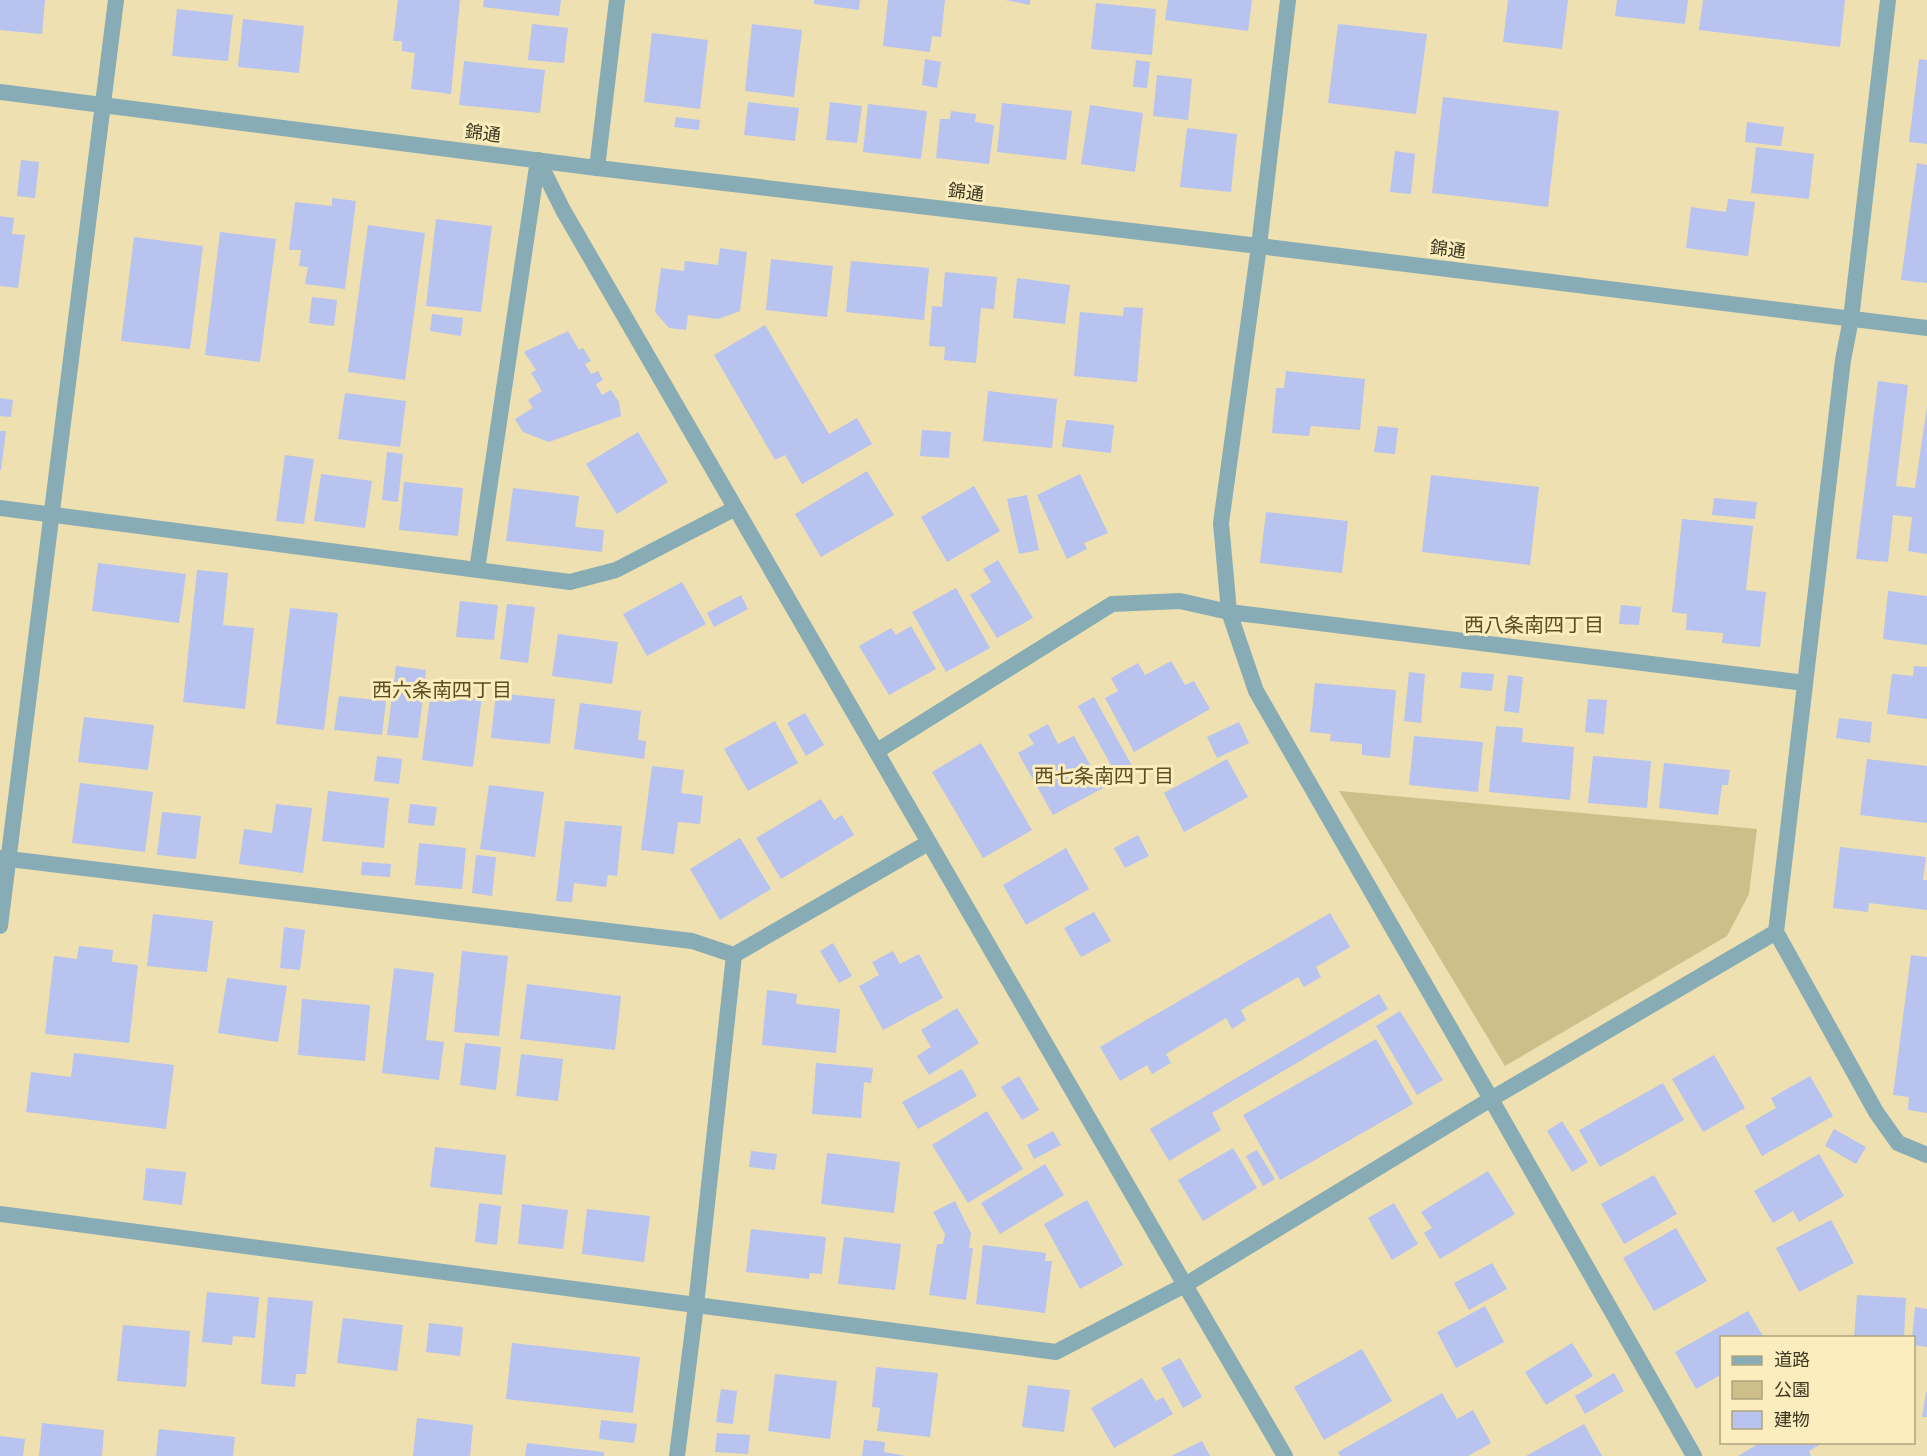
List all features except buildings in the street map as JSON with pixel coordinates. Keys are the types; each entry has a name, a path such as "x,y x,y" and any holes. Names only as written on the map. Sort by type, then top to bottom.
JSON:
{"street":[{"path":"0,926 4,858 51,514 116,0"},
{"path":"597,168 617,0"},
{"path":"1288,0 1259,246 1221,523 1229,612 1256,691 1694,1456"},
{"path":"1888,0 1851,319 1841,372 1776,932 1876,1112 1898,1143 1927,1155"},
{"name":"錦通","path":"0,92 597,168 1927,328"},
{"path":"538,160 563,210 734,509 877,751 928,843 1285,1456"},
{"path":"477,570 538,160"},
{"path":"0,508 570,582 616,570 734,509"},
{"path":"877,751 1113,604 1180,601 1229,612 1805,683"},
{"path":"4,858 692,941 734,954 928,843"},
{"path":"0,1214 1056,1352 1185,1285 1491,1099 1776,932"},
{"path":"677,1456 696,1305 734,954"}],"green space":[{"path":"1339,791 1757,829 1749,894 1727,936 1505,1066"}],"district":[{"name":"西八条南四丁目","path":"1534,624"},
{"name":"西六条南四丁目","path":"442,689"},
{"name":"西七条南四丁目","path":"1104,775"}]}
